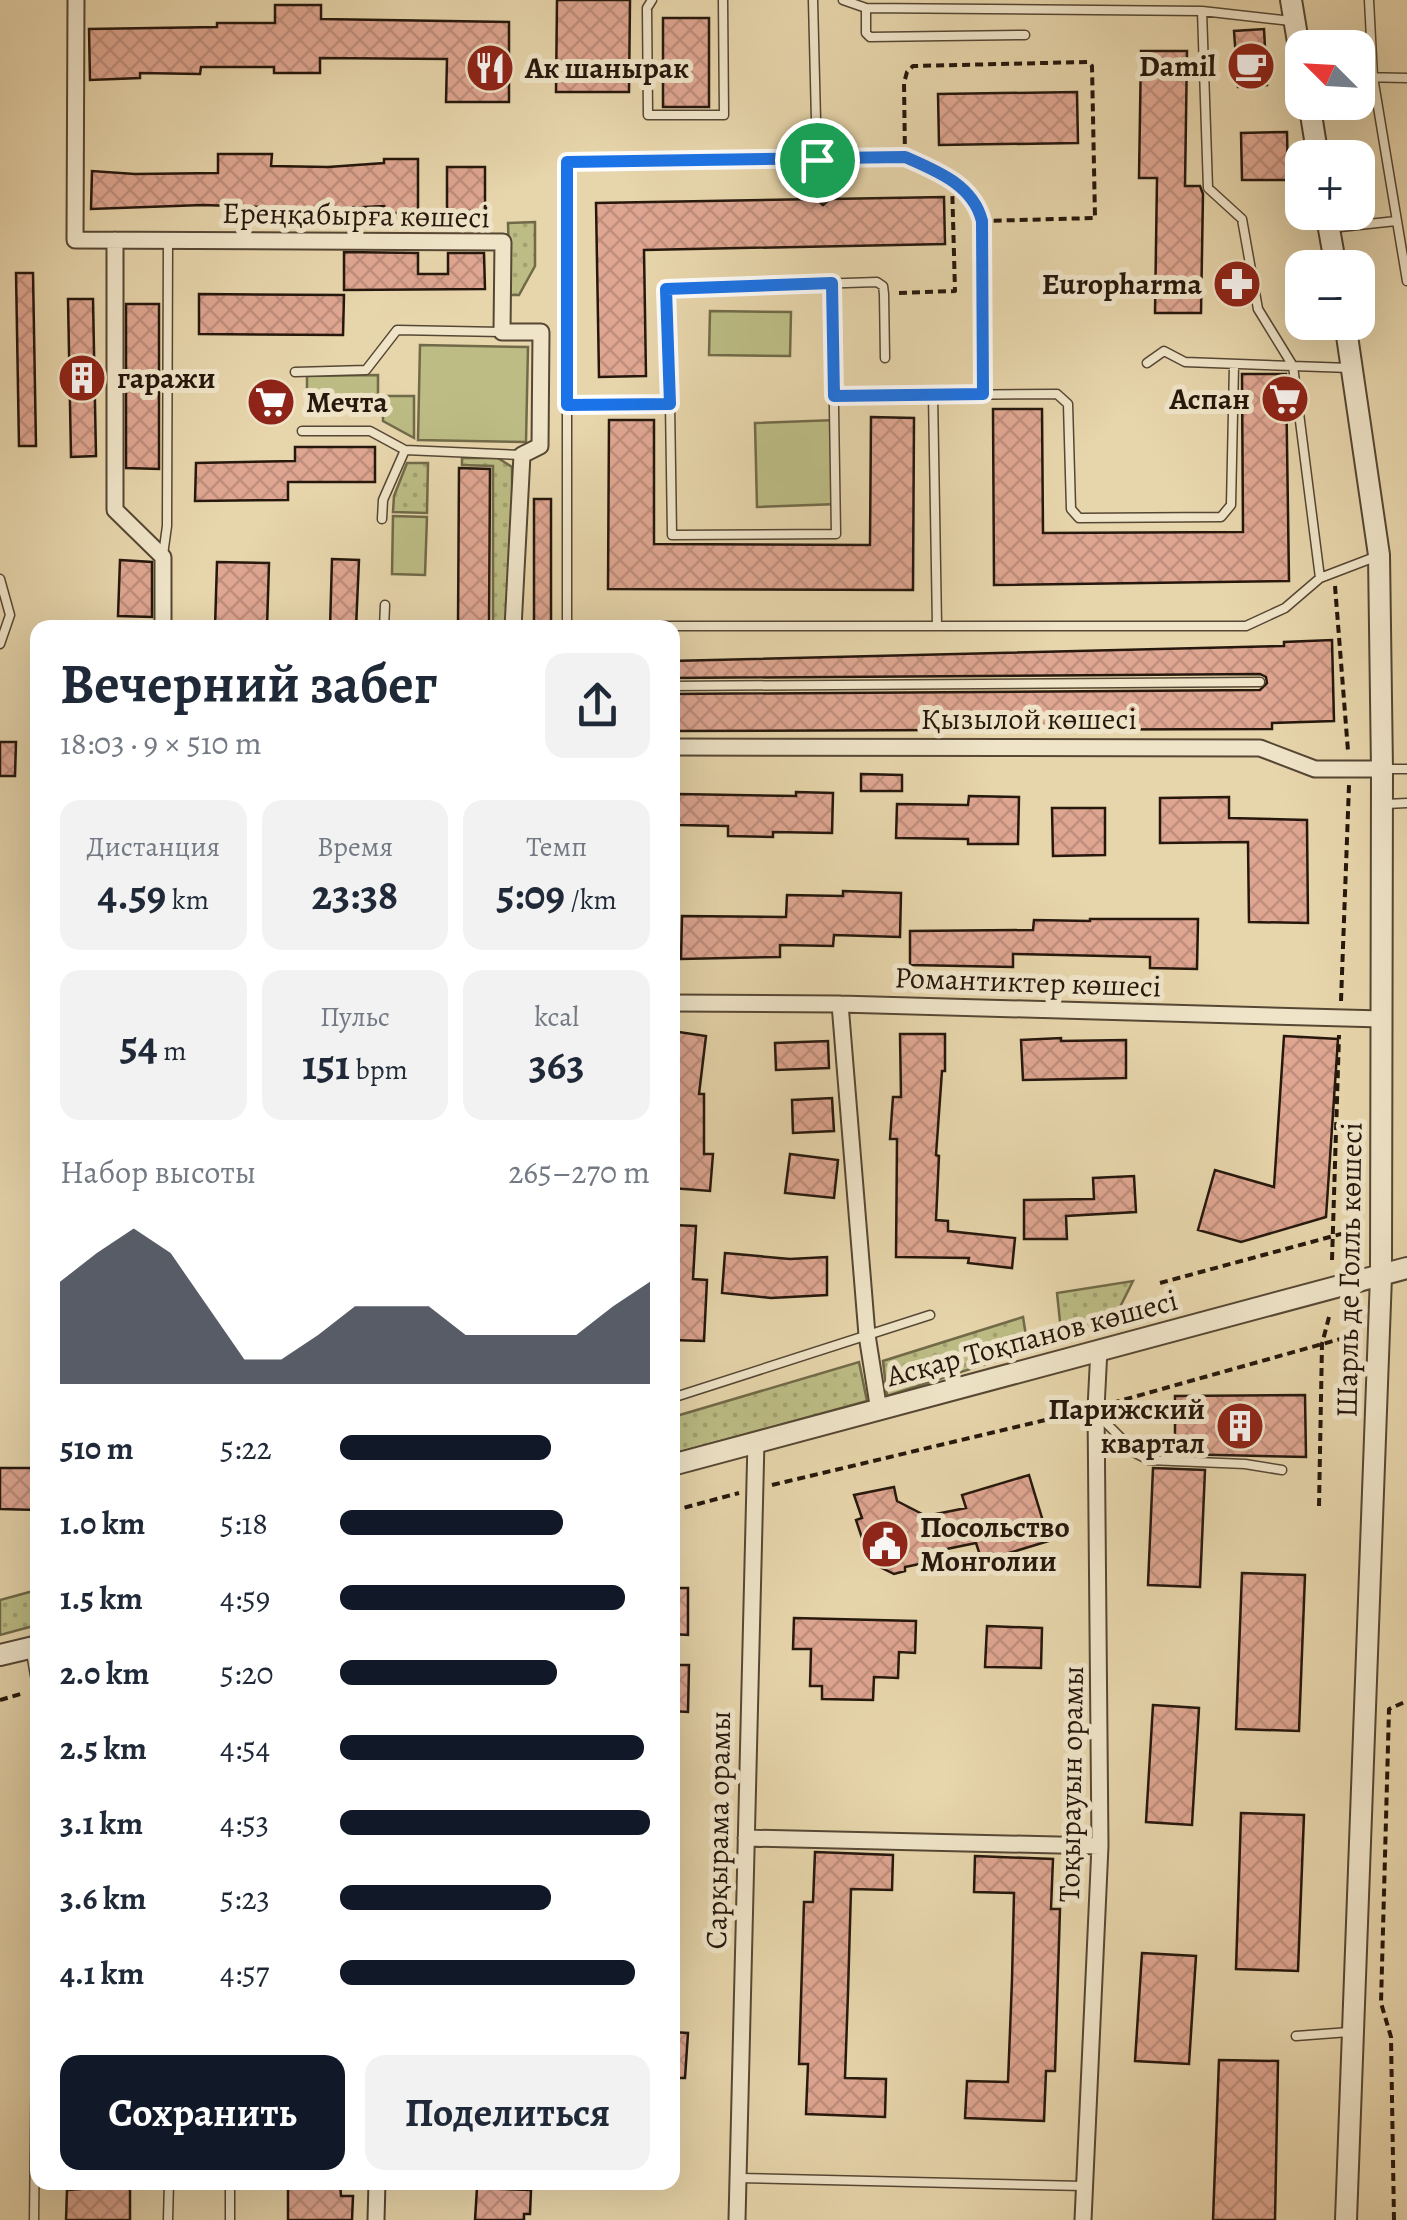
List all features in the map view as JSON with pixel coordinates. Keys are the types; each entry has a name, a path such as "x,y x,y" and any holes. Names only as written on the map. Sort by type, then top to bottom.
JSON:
{"street":[{"name":"Ереңқабырға көшесі","path":"76,0 75,240 503,242 502,332"},
{"path":"1292,0 1295,30"},
{"path":"115,240 114,510 163,556 163,620"},
{"path":"502,332 541,332 540,446 522,456 513,620"},
{"name":"Шарль де Голль көшесі","path":"1346,2220 1382,1276 1378,556 1347,340"},
{"name":"Қызылой көшесі","path":"680,747 1260,748 1315,769 1382,768"},
{"name":"Романтиктер көшесі","path":"680,1003 1382,1020"},
{"path":"840,1004 868,1335 879,1411"},
{"name":"Асқар Тоқпанов көшесі","path":"680,1463 1407,1268"},
{"name":"Тоқырауын орамы","path":"1083,2220 1100,1846 1096,1411 1100,1349"},
{"name":"Сарқырама орамы","path":"736,2220 756,1441"},
{"path":"0,1655 30,1648"},
{"path":"746,1838 1100,1846"},
{"path":"376,2220 377,2190"}],"lane":[{"path":"652,0 648,8 648,115 724,115 723,0"},
{"path":"813,0 818,181 823,198"},
{"path":"843,0 866,8 1202,11 1294,22"},
{"path":"1369,0 1371,30"},
{"path":"866,8 866,34 870,37 1025,35"},
{"path":"1202,11 1208,188 1242,219 1258,310 1293,366 1320,578"},
{"path":"1375,77 1407,78"},
{"path":"1375,84 1407,281"},
{"path":"567,620 567,162 817,160"},
{"path":"1375,221 1396,221"},
{"path":"163,556 168,526 168,240"},
{"path":"832,283 836,534 672,534 666,289 832,283 877,282 883,286 884,294 885,358"},
{"path":"295,372 366,370 397,330 502,332"},
{"path":"1147,362 1164,351 1185,362 1352,368"},
{"path":"834,396 1057,394 1068,404 1070,509 1079,518 1221,516 1231,505 1234,365"},
{"path":"933,394 937,626"},
{"path":"567,405 670,404"},
{"path":"302,431 370,431 404,450 522,456"},
{"path":"382,519 383,500 404,450"},
{"path":"680,626 1246,626 1285,608 1320,578 1378,556"},
{"path":"0,579 10,616 0,644"},
{"path":"384,605 384,620"},
{"path":"680,686 1260,682"},
{"path":"1382,768 1407,768"},
{"path":"1382,804 1407,804"},
{"path":"680,1395 930,1315"},
{"path":"1096,1411 1137,1454 1149,1460 1245,1464 1282,1470"},
{"path":"1296,2036 1353,2032"},
{"path":"738,2178 1085,2186"},
{"path":"34,2190 34,2220"},
{"path":"168,2220 169,2190"},
{"path":"230,2190 230,2220"}],"path":[{"path":"905,157 904,83 906,72 913,66 1088,62 1092,66 1095,218 982,221"},
{"path":"817,160 905,157 938,172 978,202 982,221 983,394"},
{"path":"884,294 955,291 952,182"},
{"path":"1334,573 1349,770"},
{"path":"1160,1283 1382,1223"},
{"path":"1319,1506 1322,1344 1330,1317"},
{"path":"680,1509 1096,1411 1380,1328"},
{"path":"0,1700 30,1693"},
{"path":"1394,2220 1391,2037 1381,2003 1389,1709 1407,1701"}],"green space":[{"path":"535,222 535,266 519,295 510,295 508,223"},
{"path":"710,311 791,312 790,356 709,355"},
{"path":"420,345 528,347 526,442 418,440"},
{"path":"378,375 378,403 307,403 307,376"},
{"path":"383,396 414,396 414,438 383,421"},
{"path":"836,420 838,504 757,507 755,423"},
{"path":"462,458 498,458 512,467 513,620 493,620 493,466 462,465"},
{"path":"407,463 428,463 427,513 393,512 394,496"},
{"path":"393,516 427,517 425,575 392,574"},
{"path":"1133,1281 1112,1323 887,1396 883,1361 1023,1317 1027,1342 1061,1331 1057,1293"},
{"path":"859,1362 867,1401 680,1452 680,1415"},
{"path":"30,1592 30,1627 0,1635 0,1600"}],"building":[{"path":"557,0 630,0 629,92 556,92"},
{"path":"275,5 321,5 321,19 509,22 509,102 446,102 447,59 320,58 320,73 274,73 274,67 201,67 200,74 140,73 140,78 90,80 89,29 275,23"},
{"path":"663,18 709,18 709,107 663,107"},
{"path":"1264,29 1267,85 1238,87 1234,31"},
{"path":"1141,51 1187,51 1185,186 1200,186 1203,194 1201,313 1155,313 1157,178 1139,178"},
{"path":"1077,92 1078,143 939,145 938,94"},
{"path":"1287,132 1285,180 1242,180 1241,133"},
{"path":"218,154 272,154 271,166 328,167 384,163 384,159 418,159 418,213 384,213 384,206 91,209 92,171 218,173"},
{"path":"447,167 485,167 485,211 447,211"},
{"path":"944,197 945,244 644,250 646,376 599,377 596,203 816,199 823,205 830,199"},
{"path":"344,252 418,253 418,274 448,274 448,253 484,253 485,289 344,290"},
{"path":"16,273 33,273 36,446 19,446"},
{"path":"199,294 344,295 343,335 199,334"},
{"name":"гаражи","path":"68,299 93,299 96,456 71,457"},
{"path":"126,304 159,304 159,469 126,468"},
{"path":"1242,374 1286,374 1289,581 994,585 993,409 1042,409 1043,533 1243,532"},
{"name":"Мечта","path":"260,385 282,386 281,419 259,418"},
{"path":"871,417 914,418 913,590 608,589 609,420 654,420 654,544 870,545"},
{"path":"295,447 375,447 375,482 288,482 288,500 195,501 196,463 295,461"},
{"path":"459,468 490,469 489,620 458,620"},
{"path":"534,499 551,499 551,620 534,620"},
{"path":"332,559 359,560 356,620 330,620"},
{"path":"120,560 152,562 152,617 118,616"},
{"path":"217,562 269,563 267,620 215,620"},
{"path":"1332,640 1334,721 1272,723 1272,729 680,731 680,694 1260,690 1267,683 1260,674 680,678 680,661 1284,646 1284,642"},
{"path":"0,742 16,742 15,776 0,776"},
{"path":"861,774 902,775 902,791 861,791"},
{"path":"796,792 833,793 832,833 728,836 728,826 680,825 680,794 796,796"},
{"path":"969,796 1019,797 1018,844 896,838 897,804 968,805"},
{"path":"1229,797 1229,818 1307,820 1308,923 1249,922 1248,842 1160,843 1160,798"},
{"path":"1052,808 1105,808 1105,855 1053,856"},
{"path":"843,891 901,893 900,937 834,935 833,946 780,945 780,957 681,959 682,916 786,917 787,895 843,896"},
{"path":"1198,919 1197,969 1150,968 1150,957 1013,954 1013,967 910,965 910,931 1033,930 1034,920"},
{"path":"680,1032 706,1036 699,1094 704,1094 704,1154 713,1154 710,1191 680,1189"},
{"path":"900,1034 945,1034 936,1155 936,1220 948,1221 948,1231 1015,1238 1012,1268 968,1263 969,1258 896,1257 897,1139 890,1139 893,1097 901,1097"},
{"path":"1284,1036 1338,1039 1326,1217 1241,1242 1198,1230 1215,1170 1274,1187"},
{"path":"1021,1040 1126,1040 1126,1078 1023,1080"},
{"path":"828,1041 829,1068 776,1070 775,1043"},
{"path":"832,1098 834,1131 793,1133 792,1100"},
{"path":"790,1154 838,1160 834,1198 785,1193"},
{"path":"1134,1176 1136,1212 1066,1216 1067,1239 1024,1239 1024,1200 1094,1199 1093,1178"},
{"path":"680,1225 696,1226 693,1279 707,1280 704,1341 680,1340"},
{"path":"725,1253 790,1259 827,1257 827,1295 771,1298 722,1293"},
{"name":"Парижский квартал","path":"1305,1395 1306,1457 1175,1454 1175,1396"},
{"path":"0,1468 30,1468 30,1510 0,1509"},
{"path":"1153,1468 1205,1470 1200,1587 1148,1585"},
{"path":"1029,1475 1049,1541 982,1561 976,1543 932,1552 934,1561 905,1567 905,1571 894,1574 870,1562 856,1520 862,1518 854,1495 894,1487 897,1501 926,1516 966,1508 962,1495"},
{"path":"1242,1573 1305,1575 1299,1731 1236,1729"},
{"path":"680,1588 688,1588 688,1635 680,1634"},
{"path":"794,1618 916,1621 915,1653 899,1652 898,1678 874,1677 873,1700 822,1699 822,1686 810,1686 811,1649 793,1649"},
{"path":"987,1626 1042,1628 1041,1668 985,1667"},
{"path":"680,1665 689,1665 688,1712 680,1712"},
{"path":"1153,1705 1199,1708 1192,1825 1146,1822"},
{"path":"1241,1813 1304,1815 1298,1971 1236,1969"},
{"path":"815,1852 893,1855 892,1890 851,1889 845,2078 886,2079 885,2117 806,2114 808,2064 799,2064 804,1902 813,1902"},
{"path":"975,1856 1053,1859 1051,1909 1060,1909 1055,2071 1046,2071 1044,2121 965,2118 967,2081 1008,2082 1012,1980 1014,1893 974,1892"},
{"path":"1142,1953 1196,1956 1189,2064 1135,2061"},
{"path":"680,2032 688,2033 685,2078 680,2078"},
{"path":"1219,2060 1278,2061 1275,2220 1213,2220"},
{"path":"67,2190 130,2190 130,2220 66,2220"},
{"path":"288,2190 341,2190 341,2196 353,2196 352,2220 288,2220"},
{"path":"477,2190 531,2190 530,2214 524,2214 524,2220 475,2220"}],"place":[{"name":"Damil","path":"1251,66"},
{"name":"Ак шанырак","path":"490,68"},
{"name":"Europharma","path":"1237,284"},
{"name":"гаражи","path":"82,378"},
{"name":"Аспан","path":"1285,399"},
{"name":"Мечта","path":"271,402"},
{"name":"Парижский квартал","path":"1240,1426"},
{"name":"Посольство Монголии","path":"885,1544"}],"route":[{"path":"905,157 938,172 978,202 982,221 983,394 834,396 832,283 666,289 670,404 567,405 567,162 817,160 905,157"}]}
